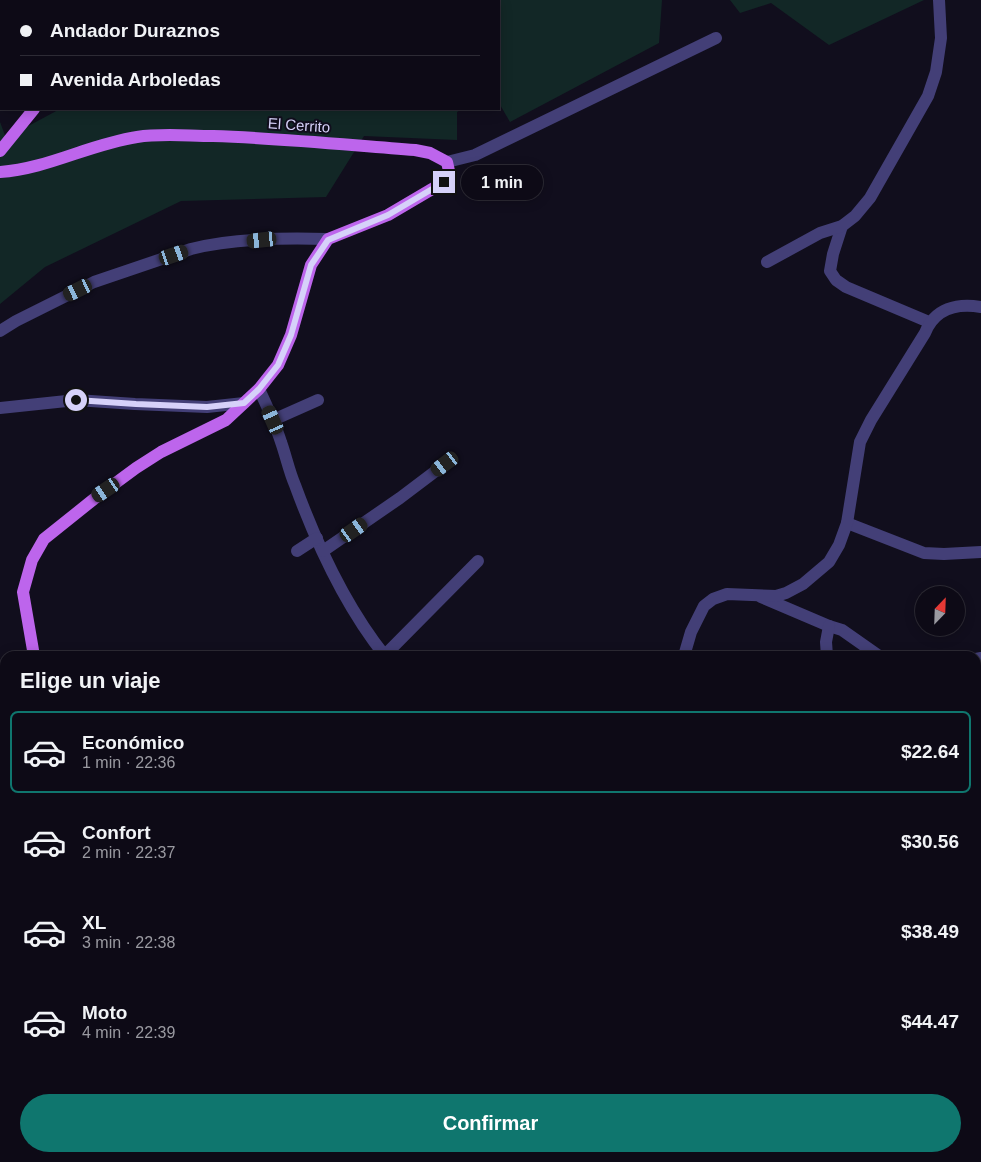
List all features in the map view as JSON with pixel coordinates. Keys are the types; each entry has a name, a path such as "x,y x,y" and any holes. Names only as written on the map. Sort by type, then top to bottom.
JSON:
{"main road":[{"path":"0,152 33,110"},
{"name":"El Cerrito","path":"0,172 30,168 85,150 136,137 166,135 239,137 415,150 430,153 447,162"},
{"path":"33,651 24,592 32,560 44,540 136,468 161,452 226,420 274,372 291,335 311,265 328,240 388,215 444,182 449,171 447,162"}],"street":[{"path":"767,262 820,233 842,226 855,216 870,198 928,96 936,72 941,38 939,0"},
{"path":"447,162 475,155 716,38"},
{"path":"842,226 830,270 836,280 872,299 929,322"},
{"path":"0,331 94,282 204,246 282,238 328,240"},
{"path":"685,651 691,632 704,606 713,599 726,594 776,596 803,584 829,562 839,545 847,523 860,442 871,420 925,333 929,322 955,306 981,307"},
{"path":"259,389 273,420 294,484 316,538 348,600 380,651"},
{"path":"0,408 76,400 207,407 244,403"},
{"path":"273,420 318,400"},
{"path":"323,551 400,498 445,464"},
{"path":"847,523 924,553 981,552"},
{"path":"297,551 316,538"},
{"path":"389,651 478,561"},
{"path":"756,595 850,634 872,651"},
{"path":"827,651 829,626"}],"green space":[{"path":"500,0 662,0 659,43 510,122 500,105"},
{"path":"730,0 924,0 829,45 771,3 740,13"},
{"path":"58,110 460,110 457,112 457,140 364,136 326,197 181,201 45,267 0,304 0,122 6,138"}],"route":[{"path":"76,400 207,407 244,403 259,389 278,365 289,342 311,265 328,240 388,215 444,182"}]}
